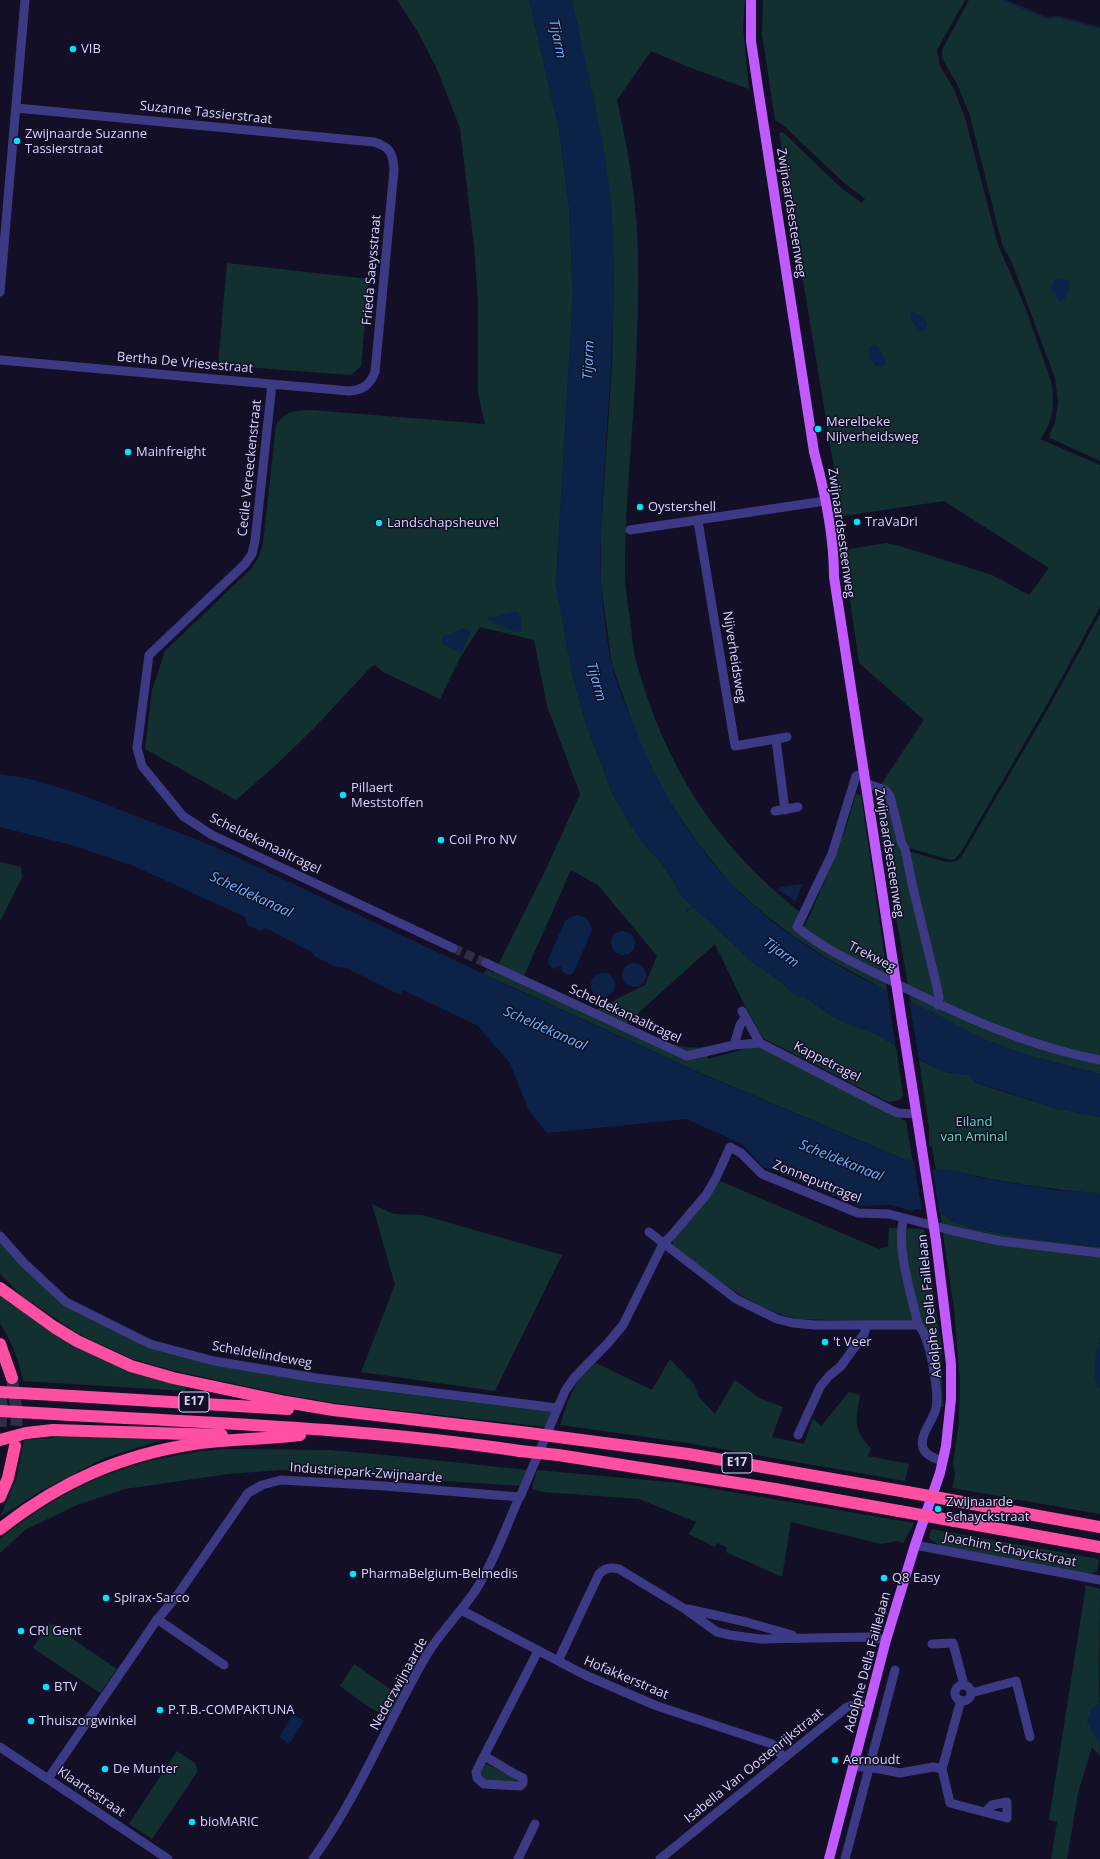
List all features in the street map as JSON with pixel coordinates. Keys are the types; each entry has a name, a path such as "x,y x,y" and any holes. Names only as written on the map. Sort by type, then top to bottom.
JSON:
{"highway":[{"path":"0,1284 18,1301"},
{"path":"0,1288 77,1341 131,1366 180,1380 333,1410"},
{"path":"0,1344 12,1378"},
{"name":"E17","path":"0,1392 333,1410 529,1433 688,1454 1097,1526"},
{"name":"E17","path":"0,1411 331,1431 468,1443 558,1455 767,1487 1095,1546"},
{"path":"0,1440 26,1433 53,1430 282,1437"},
{"path":"0,1529 20,1513 60,1488 78,1478 124,1460 155,1451 202,1443 282,1437 331,1431"},
{"path":"0,1497 8,1478 15,1446"}],"main road":[{"name":"Zwijnaardsesteenweg","path":"751,0 751,41 814,452 825,501 832,546 834,577 902,1022"},
{"name":"Adolphe Della Faillelaan","path":"829,1859 886,1640 943,1461 950,1413 951,1375 949,1342 936,1241 902,1022"}],"street":[{"path":"0,292 26,0"},
{"name":"Suzanne Tassierstraat","path":"16,108 374,142 384,145 391,152"},
{"name":"Frieda Saeysstraat","path":"366,387 372,381 375,372 394,170 391,152"},
{"name":"Bertha De Vriesestraat","path":"0,360 349,391 366,387"},
{"name":"Cecile Vereeckenstraat","path":"148,655 245,564 252,554 255,541 272,384"},
{"path":"630,530 825,501"},
{"name":"Nijverheidsweg","path":"698,521 735,746 787,737"},
{"name":"Scheldekanaaltragel","path":"148,655 137,748 142,766 183,816 212,835 453,948"},
{"path":"776,740 785,810"},
{"name":"Trekweg","path":"864,778 856,776 832,854 797,927 813,939 837,953 938,1004 991,1028 1028,1042 1063,1052 1100,1060"},
{"path":"864,778 885,790 890,796 902,844 905,849 940,997 938,1004"},
{"path":"775,811 798,807"},
{"name":"Scheldekanaaltragel","path":"486,963 687,1056 734,1045 760,1043"},
{"path":"734,1045 744,1015 760,1043"},
{"name":"Kappetragel","path":"760,1043 889,1109 898,1112 916,1114"},
{"name":"Zonneputtragel","path":"663,1244 706,1195 716,1178 730,1147 741,1153 762,1174 863,1214 889,1214 954,1231 1000,1240 1100,1253"},
{"path":"904,1218 902,1225 901,1245 918,1325 923,1329 930,1350 936,1406 922,1443 924,1451 932,1458 943,1461"},
{"path":"649,1232 736,1299 777,1319 793,1323 814,1325 918,1325"},
{"name":"Scheldelindeweg","path":"0,1236 24,1263 66,1302 150,1344 214,1361 316,1378 557,1408"},
{"name":"Nederzwijnaarde","path":"313,1859 330,1834 359,1785 425,1658 485,1575 557,1408 574,1378 607,1344 622,1325 663,1244"},
{"path":"798,1435 820,1387 829,1376 841,1366 864,1334 867,1326"},
{"name":"Industriepark-Zwijnaarde","path":"48,1779 157,1619 176,1597 238,1505 248,1493 262,1485 282,1480 519,1499"},
{"name":"Joachim Schayckstraat","path":"915,1545 1100,1580"},
{"path":"558,1662 599,1574 605,1569 619,1569 685,1609 717,1632 740,1638 869,1637 886,1640"},
{"path":"685,1609 746,1622 802,1637"},
{"name":"Hofakkerstraat","path":"461,1610 585,1675 657,1706 772,1744 784,1758"},
{"path":"157,1619 224,1665"},
{"path":"932,1644 953,1643 964,1685 968,1687 971,1693"},
{"path":"484,1756 500,1764 504,1769 523,1778 523,1783 520,1786 484,1784 477,1778 476,1772 484,1756 538,1651"},
{"path":"845,1859 895,1670"},
{"path":"964,1685 956,1690 956,1697 961,1700 968,1699 971,1693 1016,1681 1030,1737"},
{"path":"961,1700 942,1769 950,1803 985,1812"},
{"name":"Isabella Van Oostenrijkstraat","path":"660,1859 784,1758 852,1705 868,1707"},
{"name":"Klaartestraat","path":"0,1747 168,1859"},
{"path":"853,1766 900,1773 933,1767 942,1769"},
{"path":"518,1859 535,1824"},
{"path":"834,1841 849,1844"}],"green space":[{"path":"397,0 529,0 559,129 569,207 573,294 556,583 572,674 586,724 612,793 646,847 658,859 673,880 679,893 750,960 781,982 788,989 805,997 827,1013 845,1023 874,1033 896,1046 903,1095 900,1100 888,1102 763,1038 744,1004 715,944 626,1024 664,1042 674,1045 684,1047 706,1047 708,1059 756,1046 906,1121 913,1163 696,1071 484,974 486,969 494,973 547,867 580,794 547,706 534,640 480,627 461,656 440,699 383,672 375,665 371,667 315,727 276,765 236,800 145,749 152,690 165,651 251,569 259,557 263,543 276,425 283,416 291,412 311,410 485,424 478,393 478,303 474,246 460,128 436,67 419,34","holes":["571,870 598,885 657,956 645,985 595,1010 523,978"]},
{"path":"572,0 745,0 743,27 749,89 686,66 651,51 617,100 633,187 638,240 638,303 635,392 627,498 625,552 626,594 633,645 636,661 648,699 662,735 678,769 718,830 742,859 769,886 800,912 799,926 804,928 839,847 856,794 861,795 886,965 883,965 887,991 827,958 793,936 763,913 730,883 697,842 667,798 641,746 612,665 601,583 601,532 612,365 614,276 611,203 602,144"},
{"path":"763,0 965,0 937,50 940,66 954,89 965,118 998,245 1025,307 1051,381 1053,404 1051,419 1040,439 1100,465 1100,607 1049,701 961,852 955,859 951,860 909,848 906,845 895,808 880,786 924,720 859,663 843,550 886,543 903,547 992,575 1029,595 1049,568 944,501 837,517 836,512 841,511 779,133 783,132 840,187 862,203 865,199 843,182 783,125 775,120 762,34"},
{"path":"969,0 1004,0 1046,18 1059,17 1100,28 1100,461 1050,438 1050,433 1055,423 1058,402 1055,378 1012,263 1002,244 970,116 958,86 942,58 942,50"},
{"path":"227,263 369,279 361,366 351,375 218,365"},
{"path":"1100,614 1100,1074 1027,1055 983,1039 911,1002 874,791 878,790 885,792 905,850 946,862 954,862 958,860 963,854 1052,702"},
{"path":"0,862 21,867 22,877 0,921"},
{"name":"Eiland van Aminal","path":"919,1060 945,1072 969,1075 975,1082 1054,1108 1100,1117 1100,1193 1044,1188 954,1171 936,1170 932,1147 929,1146 929,1127"},
{"path":"720,1181 879,1249 888,1246 889,1228 924,1229 941,1344 943,1407 940,1407 935,1352 932,1342 921,1323 799,1319 781,1314 764,1308 732,1290 673,1245 673,1239"},
{"path":"372,1204 394,1214 422,1215 562,1255 495,1391 361,1372 395,1285"},
{"path":"940,1214 946,1215 950,1221 975,1229 1028,1238 1100,1247 1100,1337 1096,1353 1097,1386 1100,1388 1100,1514 952,1488 955,1475 953,1464 959,1421 960,1381 954,1309"},
{"path":"0,1242 63,1305 149,1347 553,1411 546,1427 334,1403 287,1395 175,1371 133,1359 80,1335 22,1296 0,1274"},
{"path":"0,1294 11,1304 186,1386 185,1391 23,1381 18,1361 10,1341 0,1323"},
{"path":"670,1359 694,1384 699,1397 715,1414 735,1380 759,1398 783,1407 772,1437 804,1444 813,1418 821,1426 849,1392 860,1395 857,1411 857,1423 861,1435 871,1448 868,1456 909,1464 905,1481 682,1442 560,1425 568,1401 578,1380 596,1363 652,1390"},
{"path":"53,1435 171,1437 105,1458 39,1492 0,1517 17,1477 24,1440 52,1438"},
{"path":"226,1449 329,1450 527,1470 520,1486 281,1470 228,1474 125,1489 77,1505 25,1530 0,1553 0,1539 55,1500 81,1486 108,1474 135,1465 194,1452"},
{"path":"537,1470 679,1483 914,1523 903,1543 897,1541 881,1544 791,1522 782,1577 726,1552 727,1547 717,1543 715,1547 689,1534 696,1522 639,1499 543,1492 532,1489"},
{"path":"931,1529 1099,1559 1097,1571 1090,1574 939,1545 929,1538"},
{"path":"1086,1585 1100,1589 1100,1756 1092,1747 1078,1793 1067,1859 1051,1859 1057,1822 1049,1820"},
{"path":"49,1623 117,1669 100,1693 33,1648"},
{"path":"354,1664 399,1695 388,1717 367,1706 340,1686"},
{"path":"177,1751 195,1763 198,1771 152,1839 129,1824"},
{"path":"484,1763 515,1778 514,1783 490,1782 480,1777 480,1768"}],"water":[{"name":"Tijarm","path":"529,0 572,0 604,153 611,205 614,269 611,365 600,552 601,582 606,633 613,668 624,701 653,769 683,822 719,870 762,913 781,928 843,968 937,1014 977,1036 998,1045 1056,1063 1100,1074 1100,1117 1054,1108 975,1082 969,1075 945,1072 874,1033 845,1023 827,1013 805,997 799,998 781,982 750,960 679,893 673,880 658,859 646,847 612,793 586,724 572,674 556,583 573,294 569,207 559,129"},
{"path":"1058,278 1069,281 1070,284 1068,292 1062,301 1058,301 1055,292 1051,290 1054,280"},
{"path":"914,311 925,319 928,325 926,329 921,331 913,323 910,312"},
{"path":"874,344 879,348 886,363 882,367 875,366 870,358 869,348"},
{"path":"517,612 521,617 521,631 516,632 488,620 489,617 496,617"},
{"path":"464,628 471,632 461,653 441,643 443,636"},
{"name":"Scheldekanaal","path":"0,774 30,779 77,793 213,846 511,987 702,1074 896,1156 939,1171 947,1169 982,1178 1055,1190 1100,1193 1100,1247 1028,1238 975,1229 950,1221 946,1215 917,1209 912,1211 891,1205 860,1206 762,1166 742,1144 686,1119 547,1133 529,1111 510,1063 478,1026 403,990 400,995 347,968 336,967 316,957 310,951 265,928 260,931 247,925 245,917 134,866 75,846 0,827"},
{"path":"803,884 795,901 778,890 780,887"},
{"path":"576,915 587,919 592,930 574,972 570,975 561,970 561,966 554,969 551,967 548,960 565,921"},
{"path":"623,931 631,935 635,943 631,951 623,955 615,951 611,943 615,935"},
{"path":"634,963 639,964 645,970 645,980 639,986 634,987 629,986 623,980 622,975 623,970 629,964"},
{"path":"603,973 608,974 614,980 614,990 608,996 603,997 598,996 592,990 591,985 592,980 598,974"},
{"path":"1100,1337 1100,1388 1095,1378 1095,1364"},
{"path":"1100,1702 1100,1746 1087,1722 1091,1709"},
{"path":"293,1714 304,1721 289,1744 279,1737"}],"pier":[{"path":"887,989 909,999 919,1061 896,1049"},
{"path":"914,1161 932,1167 940,1216 922,1212"}],"waterway":[{"path":"1004,0 1046,18 1059,17 1100,28"},
{"path":"687,911 694,905"}],"tunnel":[{"path":"453,948 486,963"},
{"path":"12,1378 17,1414 15,1445"},
{"path":"0,1397 2,1407 0,1433"}],"place":[{"name":"VIB","path":"73,49"},
{"name":"Zwijnaarde Suzanne Tassierstraat","path":"17,141"},
{"name":"Merelbeke Nijverheidsweg","path":"818,429"},
{"name":"Mainfreight","path":"128,452"},
{"name":"Oystershell","path":"640,507"},
{"name":"TraVaDri","path":"857,522"},
{"name":"Landschapsheuvel","path":"379,523"},
{"name":"Pillaert Meststoffen","path":"343,795"},
{"name":"Coil Pro NV","path":"441,840"},
{"name":"'t Veer","path":"825,1342"},
{"name":"Zwijnaarde Schayckstraat","path":"938,1509"},
{"name":"PharmaBelgium-Belmedis","path":"353,1574"},
{"name":"Q8 Easy","path":"884,1578"},
{"name":"Spirax-Sarco","path":"106,1598"},
{"name":"CRI Gent","path":"21,1631"},
{"name":"BTV","path":"46,1687"},
{"name":"P.T.B.-COMPAKTUNA","path":"160,1710"},
{"name":"Thuiszorgwinkel","path":"31,1721"},
{"name":"Aernoudt","path":"835,1760"},
{"name":"De Munter","path":"105,1769"},
{"name":"bioMARIC","path":"192,1822"}]}
